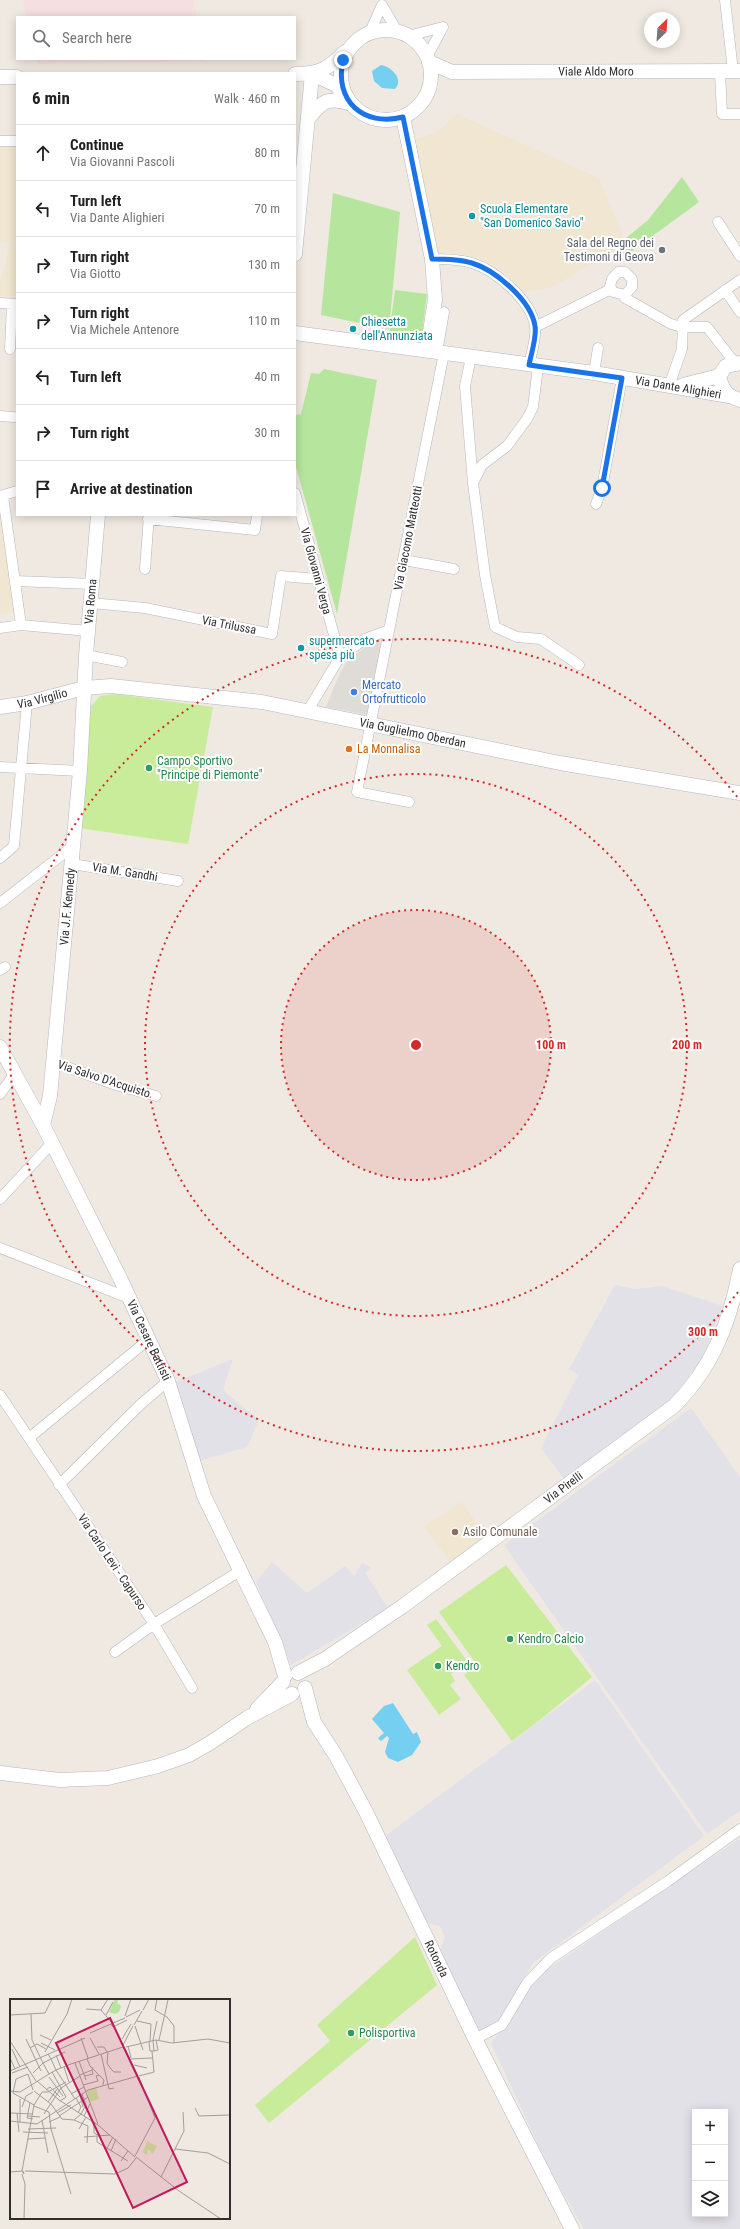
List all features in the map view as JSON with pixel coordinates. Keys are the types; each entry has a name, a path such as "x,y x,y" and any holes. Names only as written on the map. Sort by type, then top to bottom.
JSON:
{"street":[{"path":"725,0 731,71 722,114 740,114"},
{"path":"370,32 382,5 402,34"},
{"path":"402,34 443,27 428,60"},
{"path":"296,74 312,74 332,65 359,38 370,32 387,30 402,34 422,48 428,60 431,72 430,84 424,99 415,110 403,117 389,120 375,119 362,113 348,100 336,85 312,74"},
{"path":"348,49 340,72 341,84 348,100"},
{"name":"Viale Aldo Moro","path":"428,60 452,72 731,71"},
{"name":"Viale Aldo Moro","path":"430,84 452,72"},
{"path":"296,244 312,74"},
{"path":"0,77 16,77"},
{"path":"308,119 322,103 332,99 348,100"},
{"path":"403,117 432,259 435,300 436,352"},
{"path":"0,142 16,141"},
{"path":"718,222 740,256"},
{"path":"432,259 452,259 472,263 490,271 519,296 530,312 535,327 533,407 527,419 507,446 482,465 473,483"},
{"path":"625,295 632,287 632,279 625,272 615,274 610,282 611,289 618,295 625,295 633,303 672,324 682,327 707,326"},
{"path":"739,362 726,366 719,376 672,386 682,349 683,320 695,310 740,280"},
{"path":"535,327 611,289"},
{"path":"724,290 740,312"},
{"path":"0,303 15,304 10,350"},
{"path":"695,310 731,358 739,362"},
{"name":"Via Giacomo Matteotti","path":"409,802 357,792 404,560 436,352 444,312"},
{"name":"Via Dante Alighieri","path":"296,333 594,373 672,386 737,400"},
{"path":"594,373 598,348"},
{"path":"471,357 465,386 473,483 485,575 495,627 517,637 541,639 579,665"},
{"path":"719,376 723,390 737,400"},
{"path":"596,504 602,488 622,378"},
{"path":"0,416 14,417"},
{"path":"16,492 2,496 22,625"},
{"name":"Via Giovanni Verga","path":"296,497 340,657"},
{"name":"Via Roma","path":"84,688 98,516"},
{"path":"145,570 148,517 255,530 257,516"},
{"path":"404,560 454,569"},
{"name":"Via Trilussa","path":"91,603 145,608 272,634 280,576 318,579"},
{"path":"16,581 93,584"},
{"path":"0,628 22,625 88,631"},
{"path":"307,712 340,657 365,640 389,630"},
{"path":"86,655 122,662"},
{"name":"Via Guglielmo Oberdan","path":"84,688 110,686 262,702 560,763 740,793"},
{"name":"Via Virgilio","path":"0,707 27,703 84,688"},
{"name":"Via J.F. Kennedy","path":"43,1125 50,1096 72,864 80,771 84,688"},
{"path":"0,858 14,846 27,703"},
{"path":"0,767 80,771"},
{"path":"0,903 73,846"},
{"name":"Via M. Gandhi","path":"72,864 178,881"},
{"name":"Via Cesare Battisti","path":"0,1047 43,1125 129,1298 168,1382 204,1496 291,1676"},
{"name":"Via Salvo D'Acquisto","path":"53,1062 116,1085 156,1096"},
{"path":"0,1094 15,1073"},
{"path":"0,1199 52,1143"},
{"path":"0,1248 129,1298"},
{"name":"Via Pirelli","path":"247,1718 291,1676 326,1659 403,1606 674,1406 688,1391 714,1351 733,1306 740,1269"},
{"path":"29,1438 148,1340"},
{"path":"59,1486 142,1404 168,1382"},
{"name":"Via Carlo Levi - Capurso","path":"0,1395 59,1486 154,1624 192,1688"},
{"path":"115,1652 154,1624 240,1570"},
{"name":"Via Pirelli","path":"306,1686 326,1659"},
{"path":"0,1773 60,1780 108,1778 158,1766 189,1754 210,1743 247,1718 292,1695 299,1694 306,1686 306,1680 291,1676 284,1688 292,1695 314,1722"},
{"name":"Rotonda","path":"306,1686 314,1722 336,1756 366,1812 475,2039 572,2229"},
{"path":"475,2039 502,2025 527,1983 551,1958 668,1881 740,1829"}],"shaded area":[{"path":"23,0 193,0 196,16 27,16"},
{"path":"36,60 205,60 205,61 38,64"},
{"path":"457,114 599,178 626,244 554,286 524,292 505,273 482,260 461,254 435,253 416,139 437,132"},
{"path":"16,146 16,296 0,296 0,283 10,243 0,242 0,147"},
{"path":"0,511 14,611 0,614"},
{"path":"380,638 381,653 368,715 326,707 345,664 365,647"},
{"path":"615,1285 636,1289 662,1286 723,1306 704,1356 671,1400 564,1479 541,1448 578,1375 569,1369"},
{"path":"233,1359 223,1390 259,1420 247,1447 199,1461 175,1382"},
{"path":"691,1408 740,1477 740,1811 707,1834 504,1545"},
{"name":"Asilo Comunale","path":"462,1502 486,1537 450,1562 424,1527"},
{"path":"272,1562 307,1593 345,1566 354,1576 362,1563 371,1567 365,1573 388,1608 291,1665 256,1582"},
{"path":"595,1680 704,1836 533,1963 499,2020 478,2033 440,1950 445,1937 440,1926 426,1923 385,1836"},
{"path":"740,1838 740,2229 584,2229 548,2166 491,2043 504,2027 533,1979"}],"green space":[{"path":"682,177 699,202 624,257 619,249 627,244 625,239 648,220"},
{"path":"333,193 400,212 389,329 321,315"},
{"path":"395,290 427,294 421,341 389,336"},
{"path":"324,369 377,380 337,614 296,467 296,415 301,414 311,373 319,374"},
{"name":"Campo Sportivo \"Principe di Piemonte\"","path":"115,694 213,707 188,844 79,828 91,706 100,696"},
{"name":"Kendro Calcio","path":"506,1565 592,1677 512,1741 464,1675 477,1665 439,1612"},
{"name":"Kendro","path":"436,1619 468,1662 451,1674 455,1681 450,1685 461,1699 439,1715 407,1670 442,1646 427,1625"},
{"name":"Polisportiva","path":"415,1937 437,1985 269,2123 255,2105 330,2041 317,2025"}],"water":[{"path":"381,65 389,68 396,74 398,81 395,89 382,88 374,81 372,71"},
{"path":"393,1703 413,1734 417,1732 421,1742 412,1755 398,1762 388,1758 385,1752 389,1738 387,1736 381,1741 378,1738 384,1733 372,1719 384,1706"}],"place":[{"name":"Scuola Elementare \"San Domenico Savio\"","path":"472,216"},
{"name":"Sala del Regno dei Testimoni di Geova","path":"662,250"},
{"name":"Chiesetta dell'Annunziata","path":"353,329"},
{"name":"supermercato spesa più","path":"301,648"},
{"name":"Mercato Ortofrutticolo","path":"354,692"},
{"name":"La Monnalisa","path":"349,749"},
{"name":"Campo Sportivo \"Principe di Piemonte\"","path":"149,768"},
{"name":"Asilo Comunale","path":"455,1532"},
{"name":"Kendro Calcio","path":"510,1639"},
{"name":"Kendro","path":"438,1666"},
{"name":"Polisportiva","path":"351,2033"}],"route":[{"path":"343,60 340,72 341,84 345,96 351,104 362,113 375,119 389,120 403,117 432,259 452,259 472,263 490,271 506,283 519,296 530,312 535,327 529,365 622,378 602,488"}]}
